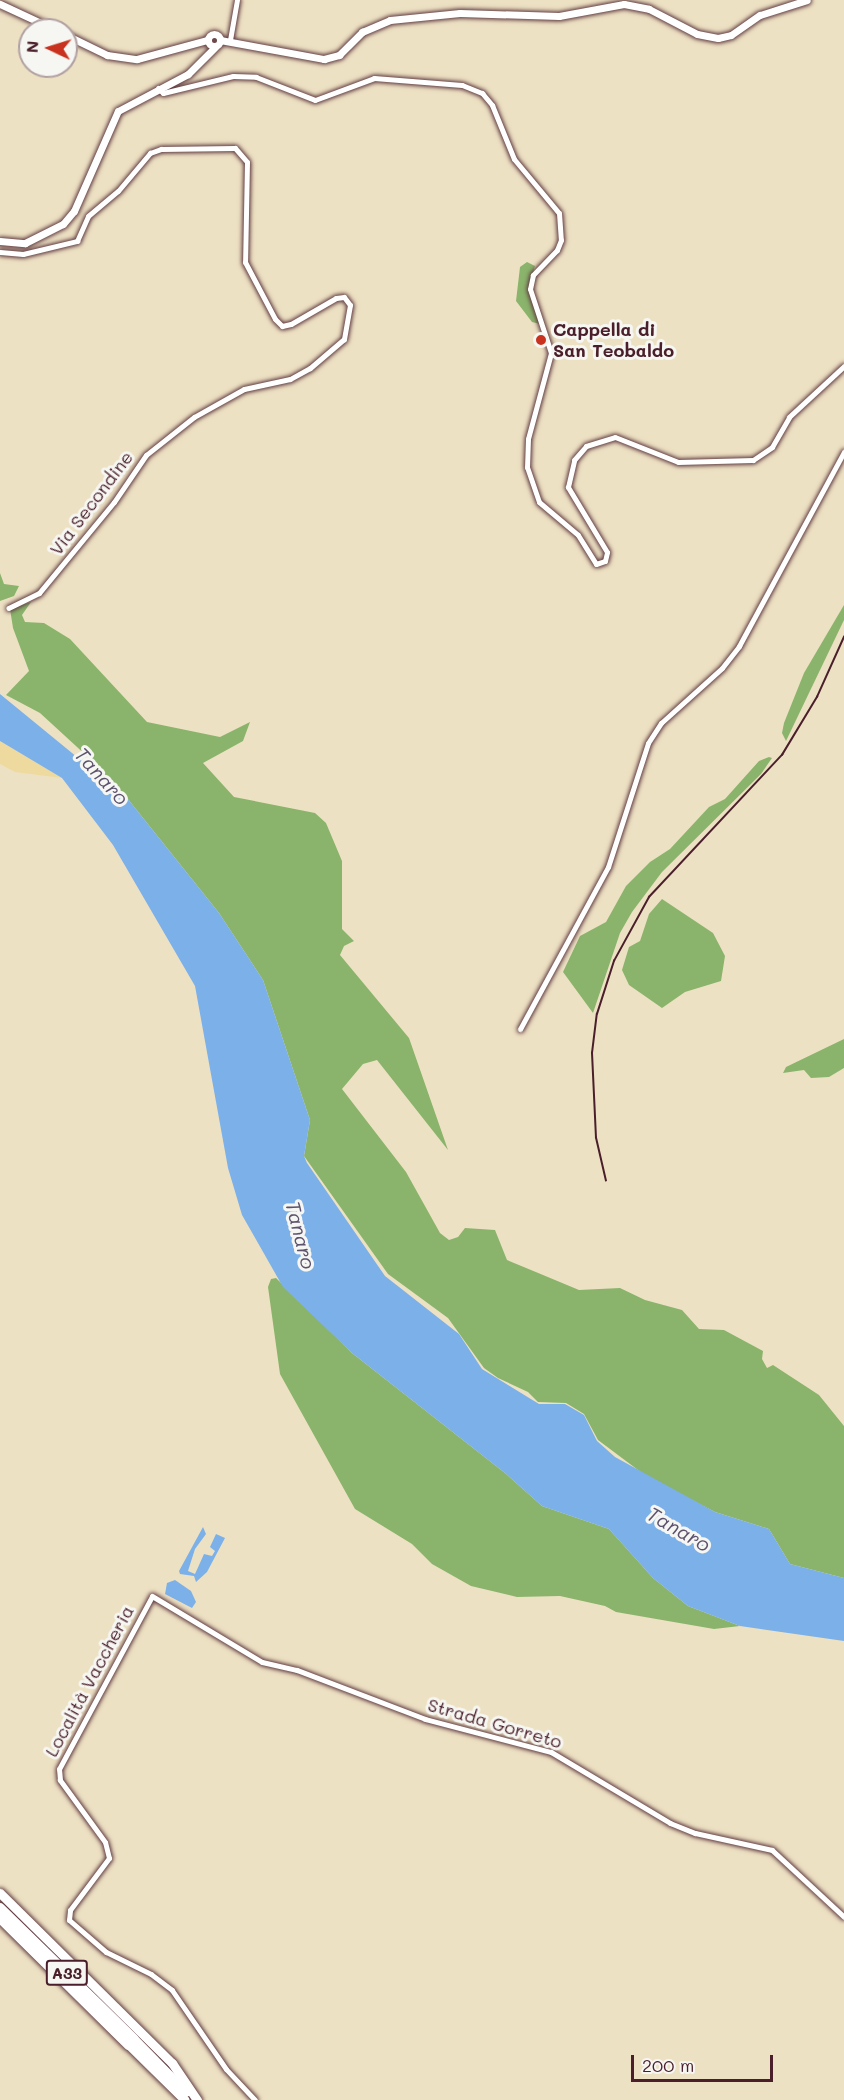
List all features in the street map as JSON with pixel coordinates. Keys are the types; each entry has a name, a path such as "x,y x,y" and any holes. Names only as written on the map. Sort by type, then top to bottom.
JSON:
{"highway":[{"path":"0,1893 172,2063 195,2100"},
{"name":"A33","path":"0,1908 131,2042"},
{"name":"A33","path":"0,1918 131,2042"},
{"path":"131,2042 195,2100"},
{"path":"131,2042 185,2100"}],"street":[{"path":"230,40 237,0"},
{"path":"78,41 107,55 137,59 211,44 220,40 230,40 324,59 339,55 362,33 390,20 460,13 559,16 624,4 649,9 697,34 718,38 731,35 760,15 807,0"},
{"path":"0,4 30,18"},
{"path":"0,241 25,243 63,224 79,202 118,111 188,74 207,55 214,34 220,40"},
{"path":"158,88 163,93 233,76 256,77 315,100 374,78 462,84 482,93 492,105 514,159 559,213 561,240 557,250 533,275 530,289 551,353 528,439 527,467 539,502 578,535 596,564 605,561 607,552 568,487 574,460 586,446 615,438 678,462 753,460 772,447 789,417 844,366"},
{"name":"Via Secondine","path":"0,252 23,254 76,241 88,216 118,191 150,153 161,149 235,148 247,162 245,262 275,320 282,326 291,324 336,298 344,297 350,305 344,339 310,368 290,379 244,389 194,417 146,455 114,502 39,593 8,608"},
{"path":"520,1029 608,867 648,743 661,723 722,668 739,646 844,452"},
{"name":"Strada Gorreto","path":"152,1596 262,1662 297,1670 425,1719 551,1752 670,1823 695,1833 772,1850 844,1917"},
{"name":"Località Vaccheria","path":"152,1596 59,1769 60,1780 105,1842 109,1858 70,1910 69,1920 106,1952 151,1974 172,1990 226,2069 255,2100"}],"green space":[{"path":"527,262 535,266 529,286 540,324 532,322 516,301 520,267"},
{"path":"0,573 4,584 19,586 14,596 0,601"},
{"path":"31,602 22,615 25,622 44,623 70,639 147,722 220,737 250,722 243,741 203,763 234,797 315,813 326,823 342,861 342,929 354,941 344,946 340,955 409,1038 448,1150 377,1060 363,1064 342,1089 406,1172 440,1233 449,1240 458,1237 465,1228 495,1230 507,1260 579,1290 620,1288 645,1300 682,1310 699,1329 724,1330 763,1351 762,1359 767,1368 773,1365 819,1395 844,1426 844,1578 790,1564 769,1529 715,1512 646,1476 598,1440 584,1414 566,1403 538,1402 528,1392 498,1378 484,1368 448,1318 388,1274 304,1156 310,1120 263,980 219,913 127,798 89,758 40,713 6,695 29,671 13,628 10,609"},
{"path":"844,605 844,620 786,741 782,733 784,723 804,673"},
{"path":"772,758 761,774 662,872 632,912 620,933 593,1013 563,972 580,936 606,922 626,886 650,862 670,849 709,807 725,799 759,761"},
{"path":"662,899 713,933 725,956 721,981 685,992 662,1008 629,985 622,970 629,947 640,941 649,914"},
{"path":"844,1039 844,1068 829,1077 811,1078 804,1070 783,1073 786,1067"},
{"path":"276,1278 352,1353 505,1473 542,1506 609,1529 653,1578 688,1606 740,1626 714,1629 616,1612 605,1606 560,1596 517,1597 471,1586 432,1564 412,1544 355,1509 280,1374 268,1287 271,1279"}],"sand":[{"path":"0,741 62,778 15,772 0,764"}],"water":[{"name":"Tanaro","path":"0,694 127,798 219,913 263,980 310,1120 304,1156 307,1163 385,1276 459,1334 482,1369 539,1404 565,1404 584,1415 597,1441 615,1457 715,1512 769,1529 790,1564 844,1578 844,1641 740,1626 688,1606 653,1578 609,1529 542,1506 505,1473 352,1353 283,1287 242,1215 228,1168 195,986 113,845 62,778 0,741"},
{"path":"203,1527 206,1534 195,1549 188,1571 195,1574 204,1554 212,1556 215,1551 210,1547 216,1534 225,1538 207,1572 196,1582 194,1576 180,1574 179,1571"},
{"path":"175,1580 191,1591 196,1602 192,1608 165,1594 167,1583"}],"railway":[{"path":"606,1181 596,1138 592,1053 597,1014 614,961 649,897 782,755 817,697 844,637"}],"place":[{"name":"Cappella di San Teobaldo","path":"541,340"}]}
